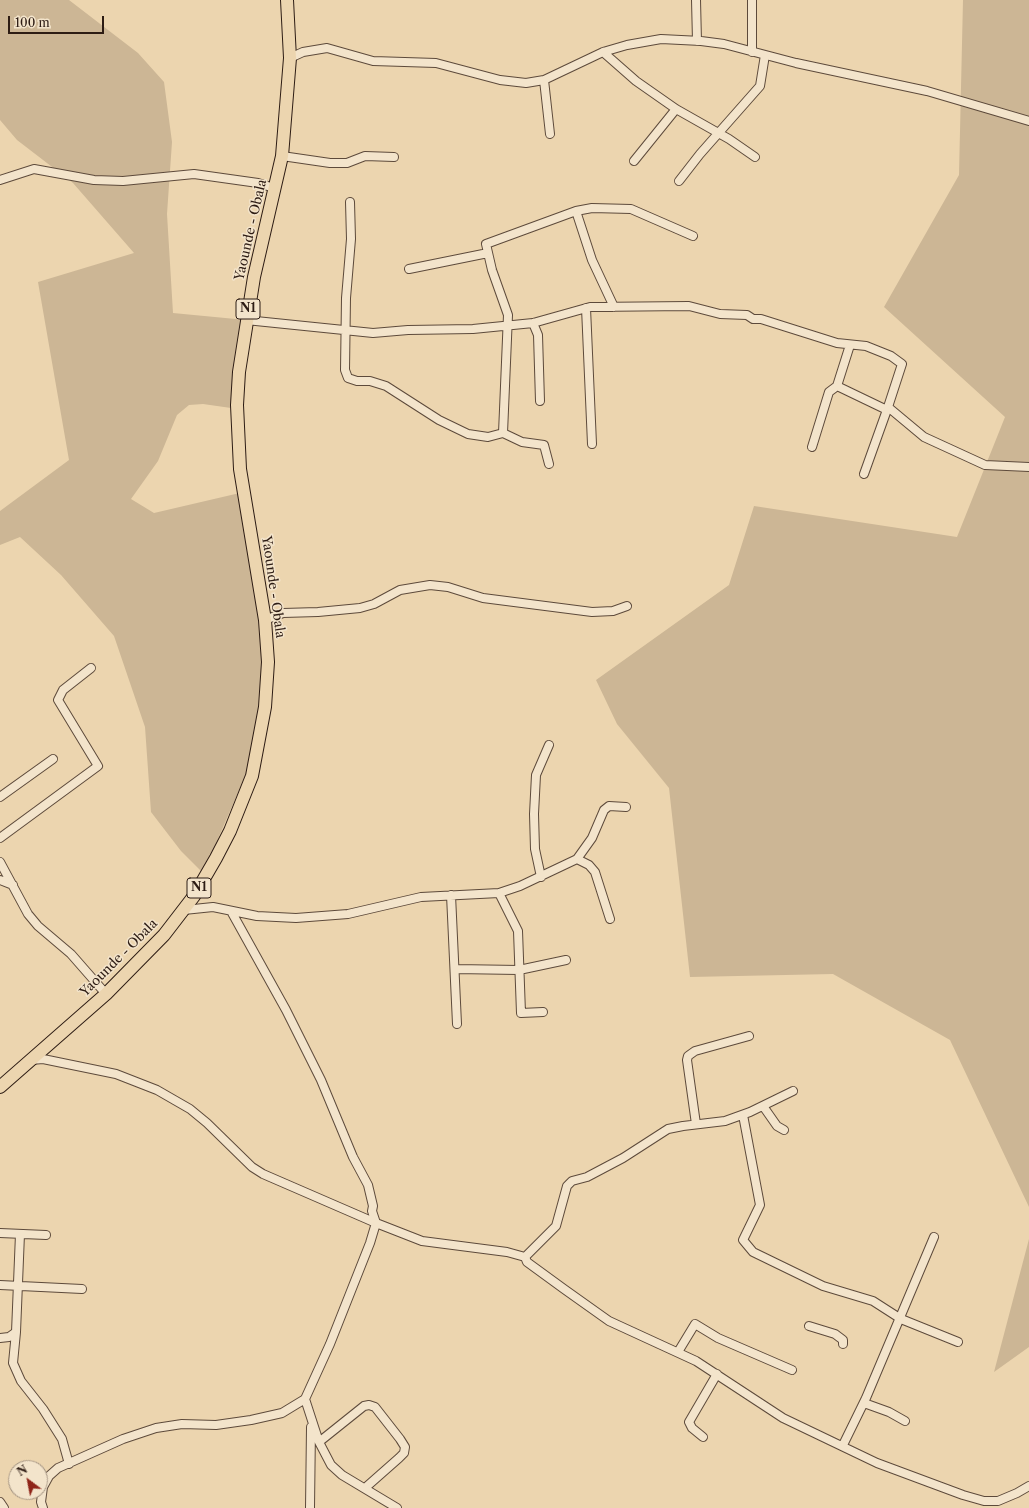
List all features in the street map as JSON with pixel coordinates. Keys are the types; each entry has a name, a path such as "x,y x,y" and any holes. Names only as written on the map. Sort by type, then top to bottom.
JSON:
{"highway":[{"name":"Yaounde - Obala","path":"0,1087 106,994 164,936 184,910 203,881 230,831 252,776 265,707 268,662 265,620 240,469 237,435 239,372 254,277 282,156 290,58 287,0"}],"street":[{"path":"696,0 696,41"},
{"path":"752,0 752,52"},
{"path":"290,58 303,52 327,48 373,61 436,63 500,80 526,83 544,80 603,52 627,44 661,39 696,41 724,44 752,52 927,91 1029,121"},
{"path":"603,52 636,81 676,109 719,133 755,157"},
{"path":"679,181 700,154 760,86 765,55"},
{"path":"544,80 550,134"},
{"path":"634,161 676,109"},
{"path":"282,156 341,163 347,163 365,156 394,156"},
{"path":"0,180 34,169 94,180 123,181 194,174 258,183 274,188"},
{"path":"350,202 351,239 346,298 347,330 345,370 348,378 357,381 370,381 386,386 439,420 468,434 488,437 503,433 522,442 544,445 549,464"},
{"path":"503,433 506,325 508,315 492,270 486,244 576,211 592,208 631,209 693,236"},
{"path":"576,211 592,260 614,307"},
{"path":"409,269 488,253"},
{"path":"246,320 373,333 408,330 474,329 533,323 586,308 689,306 720,314 747,315 754,319 761,319 837,343 866,346 891,356 902,364 864,474"},
{"path":"586,308 592,444"},
{"path":"533,323 538,335 540,401"},
{"path":"812,447 829,392 837,386 850,344"},
{"path":"837,386 888,408 924,437 985,465 1029,468"},
{"path":"265,620 284,614 360,608 374,604 400,590 430,585 448,587 483,598 592,612 613,611 627,606"},
{"path":"0,838 98,766 58,700 63,690 91,668"},
{"path":"541,877 535,849 534,814 536,775 549,745"},
{"path":"0,797 53,759"},
{"path":"184,910 213,907 276,918 316,916 368,910 421,897 499,893 541,877 577,859 592,838 604,810 609,806 626,808"},
{"path":"577,859 589,865 595,872 610,919"},
{"path":"0,862 28,914 38,926 71,954 106,994"},
{"path":"0,880 12,885"},
{"path":"499,893 518,931 521,1014 543,1012"},
{"path":"451,895 457,1024"},
{"path":"43,1508 41,1502 43,1488 49,1476 58,1468 123,1439 156,1428 182,1424 216,1425 251,1420 282,1413 305,1399 330,1344 376,1223 372,1211 373,1206 368,1185 344,1136 321,1080 277,992 231,911"},
{"path":"455,969 519,970 566,960"},
{"path":"696,1124 687,1060 688,1056 695,1051 749,1036"},
{"path":"31,1060 42,1059 116,1074 157,1090 190,1109 252,1167 263,1174 376,1223 422,1241 507,1252 525,1257 527,1262 609,1321 678,1352 717,1374 783,1418 844,1446 876,1463 962,1495 984,1500 998,1501 1017,1494 1029,1486"},
{"path":"525,1257 556,1226 567,1186 572,1181 587,1177 622,1158 668,1129 696,1124 721,1122 743,1115 793,1091"},
{"path":"763,1106 777,1126 784,1130"},
{"path":"743,1115 760,1205 743,1240 753,1252 823,1286 873,1301 901,1319 958,1342"},
{"path":"0,1233 46,1235"},
{"path":"20,1234 16,1332 13,1363 21,1381 43,1409 62,1440 69,1464"},
{"path":"844,1446 901,1319 934,1237"},
{"path":"0,1284 82,1289"},
{"path":"678,1352 695,1324 718,1338 792,1370"},
{"path":"809,1326 835,1334 843,1340 843,1344"},
{"path":"0,1338 9,1337 16,1332"},
{"path":"703,1438 692,1428 689,1422 717,1374"},
{"path":"305,1399 311,1422 331,1465 342,1476 398,1508"},
{"path":"864,1403 889,1412 905,1421"},
{"path":"319,1442 364,1406 369,1405 374,1407 405,1447 404,1453 365,1488"},
{"path":"310,1508 311,1422"},
{"path":"0,1502 4,1508"}],"shaded area":[{"path":"0,0 69,0 138,53 164,82 172,142 167,214 173,313 246,320 238,409 203,404 189,405 177,415 158,461 131,499 154,513 244,492 264,609 261,703 247,772 203,873 181,851 151,812 145,727 114,636 61,575 20,537 0,545 0,511 69,460 38,282 134,253 73,183 17,140 0,120"},
{"path":"963,0 1029,0 1029,1207 950,1040 833,974 690,977 669,788 617,724 596,680 729,585 754,506 957,537 1005,417 884,307 959,175"},
{"path":"1029,1239 1029,1347 994,1372"}]}
